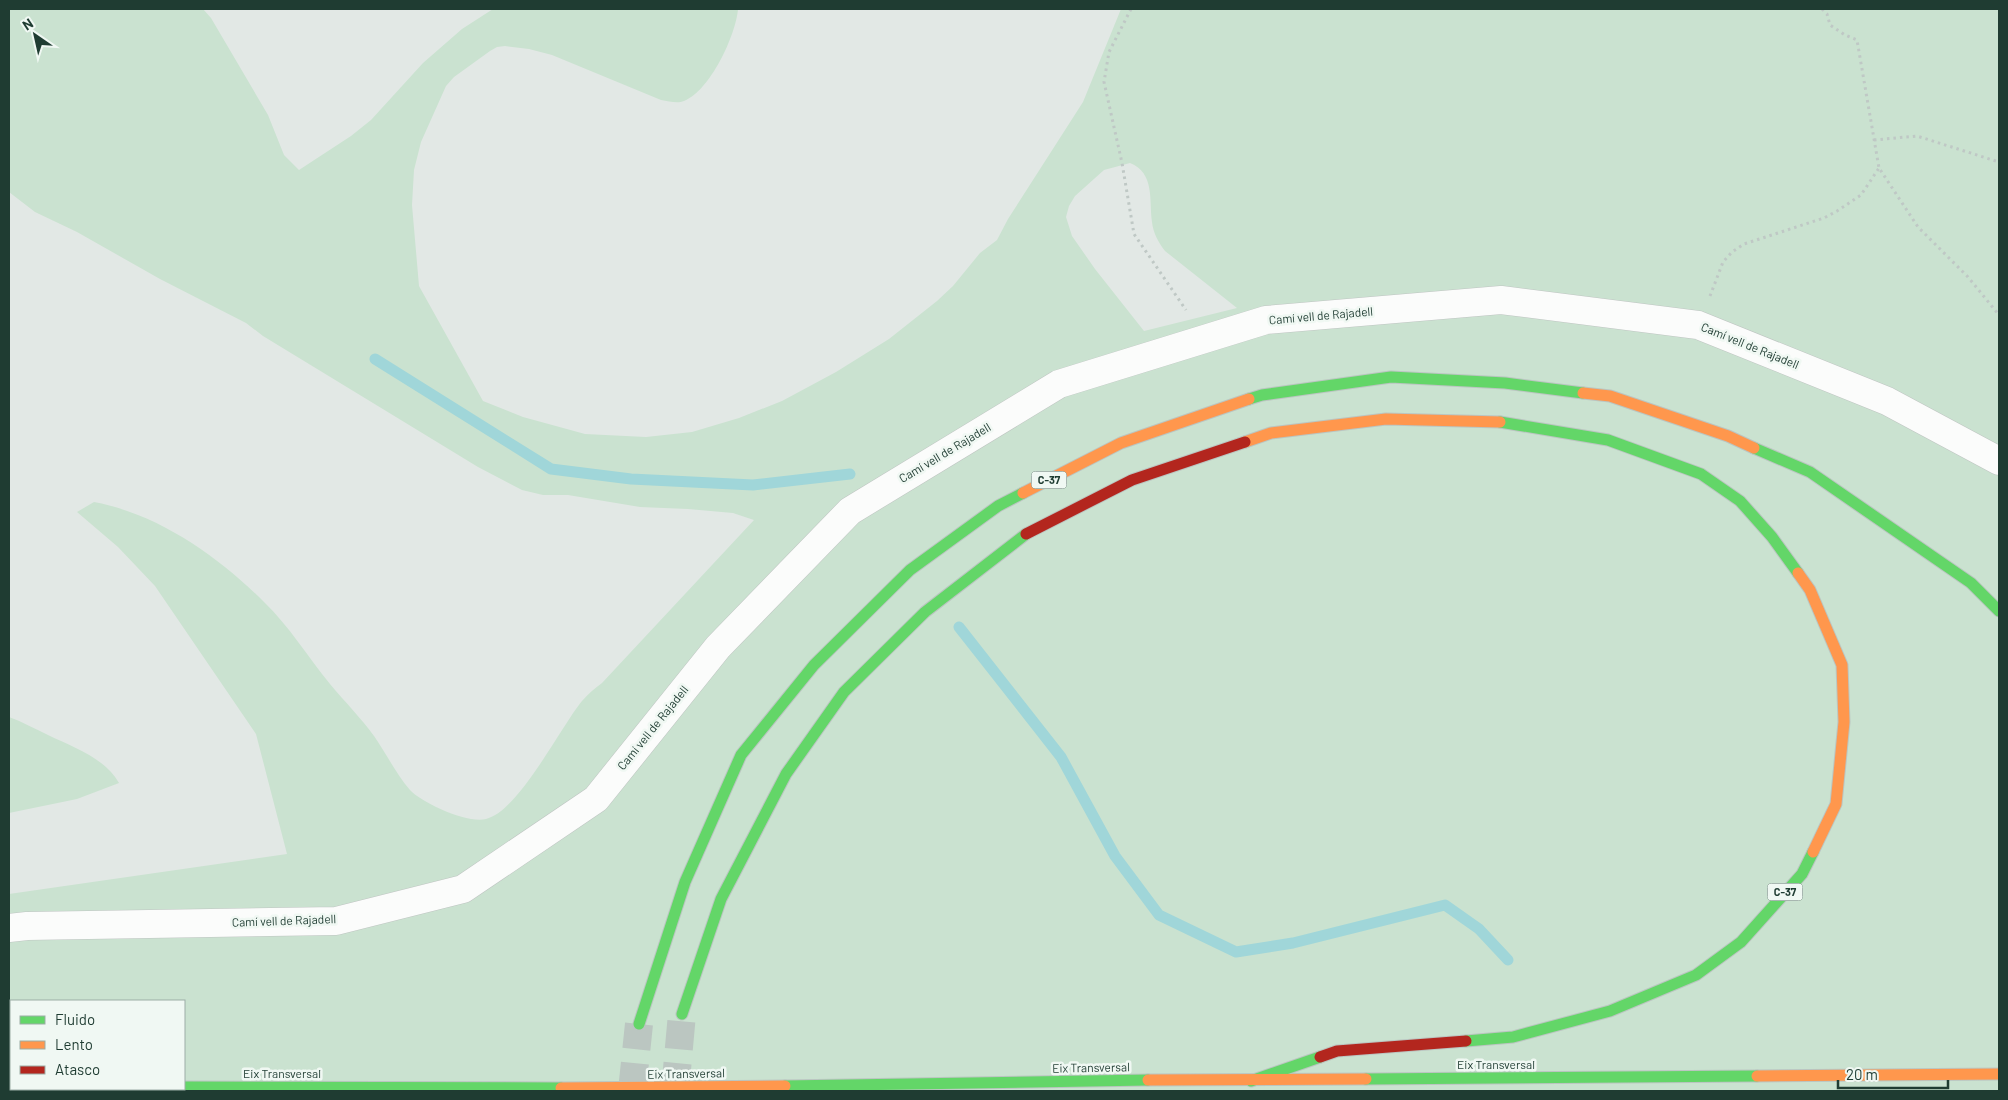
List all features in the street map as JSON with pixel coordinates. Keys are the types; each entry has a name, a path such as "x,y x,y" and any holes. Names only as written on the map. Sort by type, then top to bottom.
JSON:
{"highway":[{"name":"C-37","path":"639,1024 685,882 741,755 814,665 910,570 998,506 1121,443 1262,395 1391,377 1505,383 1610,396 1728,436 1810,472 1971,583 1999,611"},
{"name":"C-37","path":"682,1014 721,899 786,774 844,692 925,612 1020,537 1132,480 1271,433 1386,419 1510,422 1608,440 1701,474 1740,501 1772,537 1810,590 1842,664 1844,722 1836,804 1802,874 1741,942 1696,975 1610,1011 1513,1036 1337,1051 1251,1080"},
{"name":"Eix Transversal","path":"185,1087 664,1088 1065,1081 1999,1074"}],"street":[{"name":"Camí vell de Rajadell","path":"9,928 27,926 336,921 463,889 596,799 718,647 850,510 1059,384 1266,320 1501,300 1698,325 1887,401 1999,461"}],"path":[{"path":"1131,9 1109,52 1104,82 1122,163 1134,234 1207,339"},
{"path":"1822,9 1827,14 1830,25 1845,36 1857,40 1879,168 1918,227 1968,277 1999,315"},
{"path":"1874,140 1917,136 1999,162"},
{"path":"1698,325 1720,275 1723,262 1732,252 1744,244 1824,218 1837,211 1861,195 1879,168"}],"green space":[{"path":"9,9 203,9 211,18 268,115 284,155 299,170 351,136 371,120 423,63 462,29 493,9 738,9 732,33 720,61 703,86 694,95 681,102 661,100 552,55 529,49 497,47 454,77 446,86 421,142 414,170 412,205 419,286 483,401 523,417 585,434 646,437 692,432 739,418 782,401 836,372 889,339 937,301 953,286 980,253 997,240 1008,219 1083,102 1121,9 1999,9 1999,1091 9,1091 9,894 287,854 256,734 155,586 118,547 77,512 94,502 118,508 164,527 207,553 246,585 282,621 330,684 369,729 410,790 424,801 446,811 478,820 486,819 498,813 525,786 582,701 602,683 754,520 733,513 640,507 568,495 543,495 522,490 478,467 263,336 246,323 160,279 77,232 35,212 9,192","holes":["1130,163 1144,173 1147,180 1153,226 1157,238 1165,251 1237,308 1144,331 1095,269 1072,236 1066,217 1069,206 1075,196 1104,170"]},
{"path":"9,717 88,754 106,767 119,783 77,799 9,813"}],"waterway":[{"path":"375,359 551,469 631,479 753,485 850,474"},
{"path":"959,627 1061,757 1115,856 1159,915 1236,952 1293,943 1445,905 1479,929 1508,960"}],"tunnel":[{"path":"675,1091 682,1014"},
{"path":"632,1091 639,1024"}],"traffic: fast":[{"path":"1249,399 1262,395 1391,377 1505,383 1583,393"},
{"path":"1500,422 1608,440 1701,474 1740,501 1772,537 1798,573"},
{"path":"1754,448 1810,472 1971,583 1999,611"},
{"path":"639,1024 685,882 741,755 814,665 910,570 998,506 1023,493"},
{"path":"682,1014 721,899 786,774 844,692 925,612 1026,534"},
{"path":"1466,1041 1513,1037 1610,1011 1696,975 1741,942 1802,874 1813,852"},
{"path":"1251,1081 1320,1057"},
{"path":"1366,1079 1757,1076"},
{"path":"785,1086 1148,1080"},
{"path":"185,1087 561,1088"}],"traffic: slow":[{"path":"1583,393 1610,396 1728,436 1754,448"},
{"path":"1023,493 1121,443 1249,399"},
{"path":"1245,442 1271,433 1386,419 1500,422"},
{"path":"1798,573 1810,590 1842,665 1844,722 1836,804 1813,852"},
{"path":"1757,1076 1999,1074"},
{"path":"1148,1080 1366,1079"},
{"path":"561,1088 785,1086"}],"traffic: jam":[{"path":"1026,534 1132,480 1245,442"},
{"path":"1320,1057 1337,1051 1466,1041"}]}
